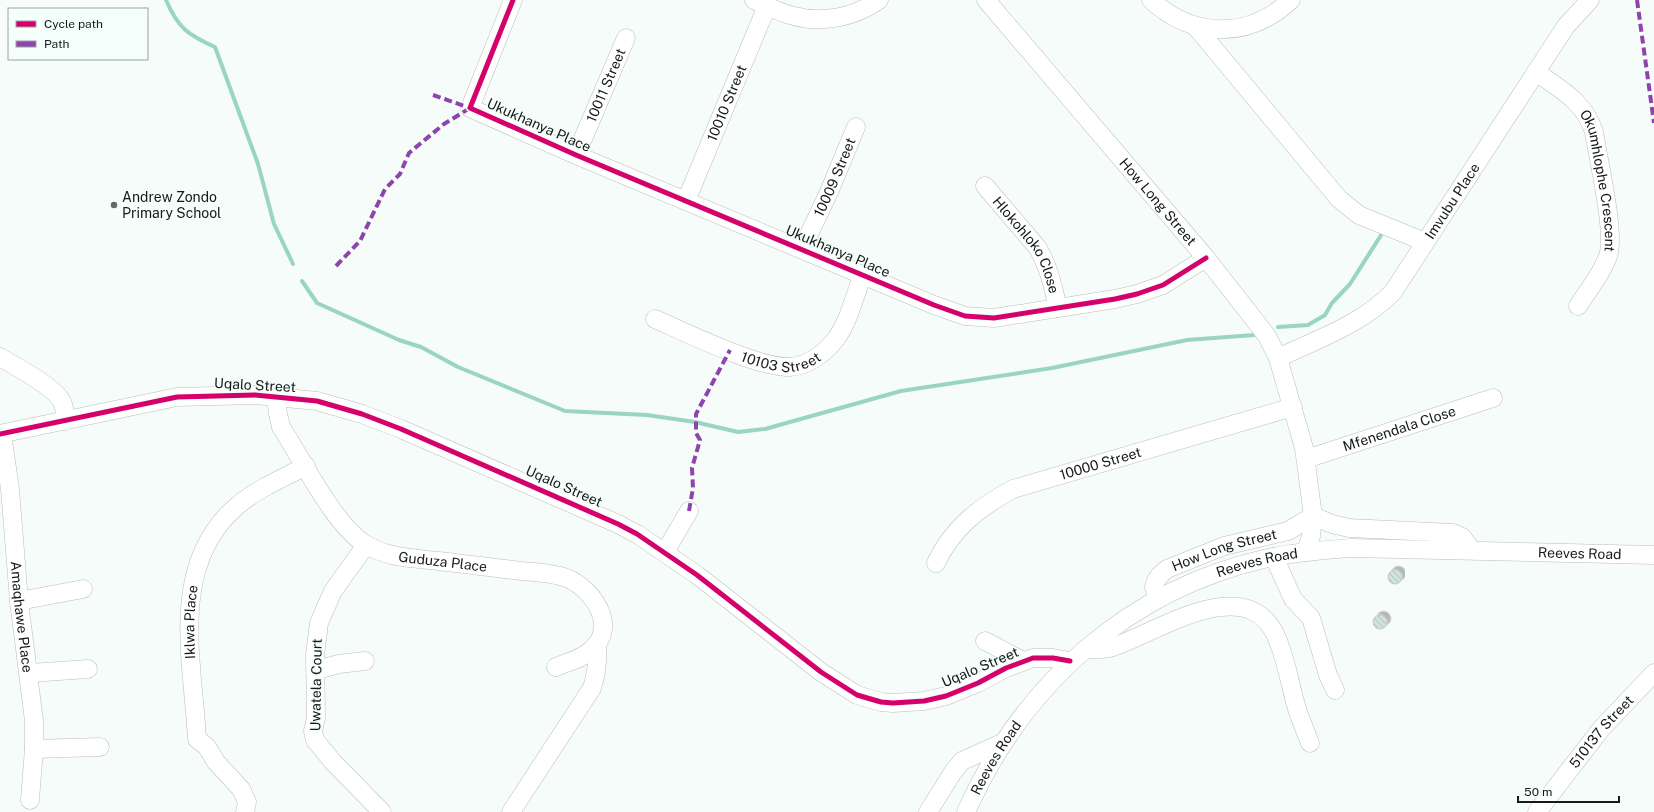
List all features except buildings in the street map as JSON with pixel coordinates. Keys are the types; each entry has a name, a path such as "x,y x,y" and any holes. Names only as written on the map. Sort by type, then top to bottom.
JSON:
{"street":[{"name":"Ukukhanya Place","path":"513,0 470,108 576,155 965,316 994,318 1115,299 1163,285 1206,258"},
{"path":"761,3 795,17 837,18 851,15 879,0"},
{"name":"How Long Street","path":"986,0 1206,258 1261,327 1278,358 1293,407 1306,459 1313,516 1311,536 1306,552"},
{"path":"1151,0 1169,15 1196,27 1220,30 1246,26 1269,17 1291,0"},
{"name":"Imvubu Place","path":"1278,358 1361,319 1380,306 1393,292 1566,26 1586,2"},
{"name":"10010 Street","path":"686,201 761,3"},
{"path":"1196,27 1339,199 1358,215 1425,242"},
{"name":"10011 Street","path":"576,155 626,38"},
{"name":"Okumhlophe Crescent","path":"1536,72 1576,101 1589,118 1594,132 1611,237 1608,256 1578,306"},
{"name":"10009 Street","path":"802,249 829,192 856,127"},
{"name":"Hlokohloko Close","path":"986,186 1043,258 1049,271 1058,308"},
{"name":"10103 Street","path":"655,319 754,359 790,367 811,361 837,338 863,274"},
{"path":"0,357 58,396 62,401 66,421"},
{"name":"Uqalo Street","path":"1,434 66,421 149,401 177,397 255,394 317,402 362,414 394,427 596,513 637,534 697,575 821,672 857,695 881,702 893,703 924,701 946,696 978,683 1023,661 1039,657 1070,661"},
{"name":"Guduza Place","path":"276,397 278,414 282,427 337,516 356,538 366,545 392,556 542,573 567,578 590,595 600,608 602,631 597,644 598,659 596,677 592,688 510,812"},
{"name":"Mfenendala Close","path":"1306,459 1493,398"},
{"name":"10000 Street","path":"936,563 952,536 964,522 1013,488 1293,407"},
{"name":"Amaqhawe Place","path":"1,434 10,489 20,601 30,673 34,721 34,750 30,800"},
{"name":"Iklwa Place","path":"245,812 247,802 241,789 216,762 207,747 198,740 190,657 189,615 191,591 203,553 210,540 227,516 254,494 306,466"},
{"path":"665,552 688,511"},
{"path":"1313,516 1332,524 1349,528 1453,533 1462,537 1472,550"},
{"name":"How Long Street","path":"1158,599 1154,587 1155,583 1159,576 1167,569 1224,546 1288,531 1313,516"},
{"name":"Uwatela Court","path":"366,545 326,604 319,623 316,637 316,718 313,731 315,740 333,762 382,812"},
{"name":"Reeves Road","path":"966,812 978,786 1002,743 1031,704 1070,661 1123,620 1158,599 1201,579 1228,569 1274,557 1306,552 1352,548 1654,555"},
{"path":"1274,557 1293,599 1311,618 1328,675 1335,690"},
{"path":"20,601 84,589"},
{"path":"1086,649 1113,647 1189,614 1232,606 1250,610 1267,621 1276,635 1298,712 1310,744"},
{"path":"985,640 1023,661"},
{"path":"556,667 581,657 597,644"},
{"path":"316,670 339,664 365,661"},
{"path":"30,673 88,668"},
{"name":"510137 Street","path":"1537,812 1600,729 1654,674"},
{"path":"928,812 956,767 962,761 1002,743"},
{"path":"34,750 100,747"}],"waterway":[{"path":"166,0 170,10 185,30 198,39 215,47 258,164 274,224 293,264"},
{"path":"1278,327 1308,325 1325,315 1332,303 1350,284 1383,232"},
{"path":"302,281 317,303 399,340 421,347 458,367 565,411 647,415 695,422 738,432 765,429 901,391 1052,368 1187,340 1254,335"}],"marked path":[{"path":"1637,0 1654,123"},
{"path":"433,95 470,108"},
{"path":"336,266 360,241 385,189 400,174 409,153 444,124 470,108"},
{"path":"689,511 693,488 692,468 700,440 696,433 696,414 730,350"}],"cycle path":[{"path":"513,0 470,108 576,155 934,305 965,316 994,318 1115,299 1137,294 1163,285 1206,258"},
{"path":"0,434 177,397 255,395 317,401 362,414 401,429 618,524 637,534 697,575 821,672 857,695 881,702 893,703 924,701 946,696 978,683 1006,668 1033,658 1053,658 1070,661"}],"place":[{"name":"Andrew Zondo Primary School","path":"114,205"}]}
